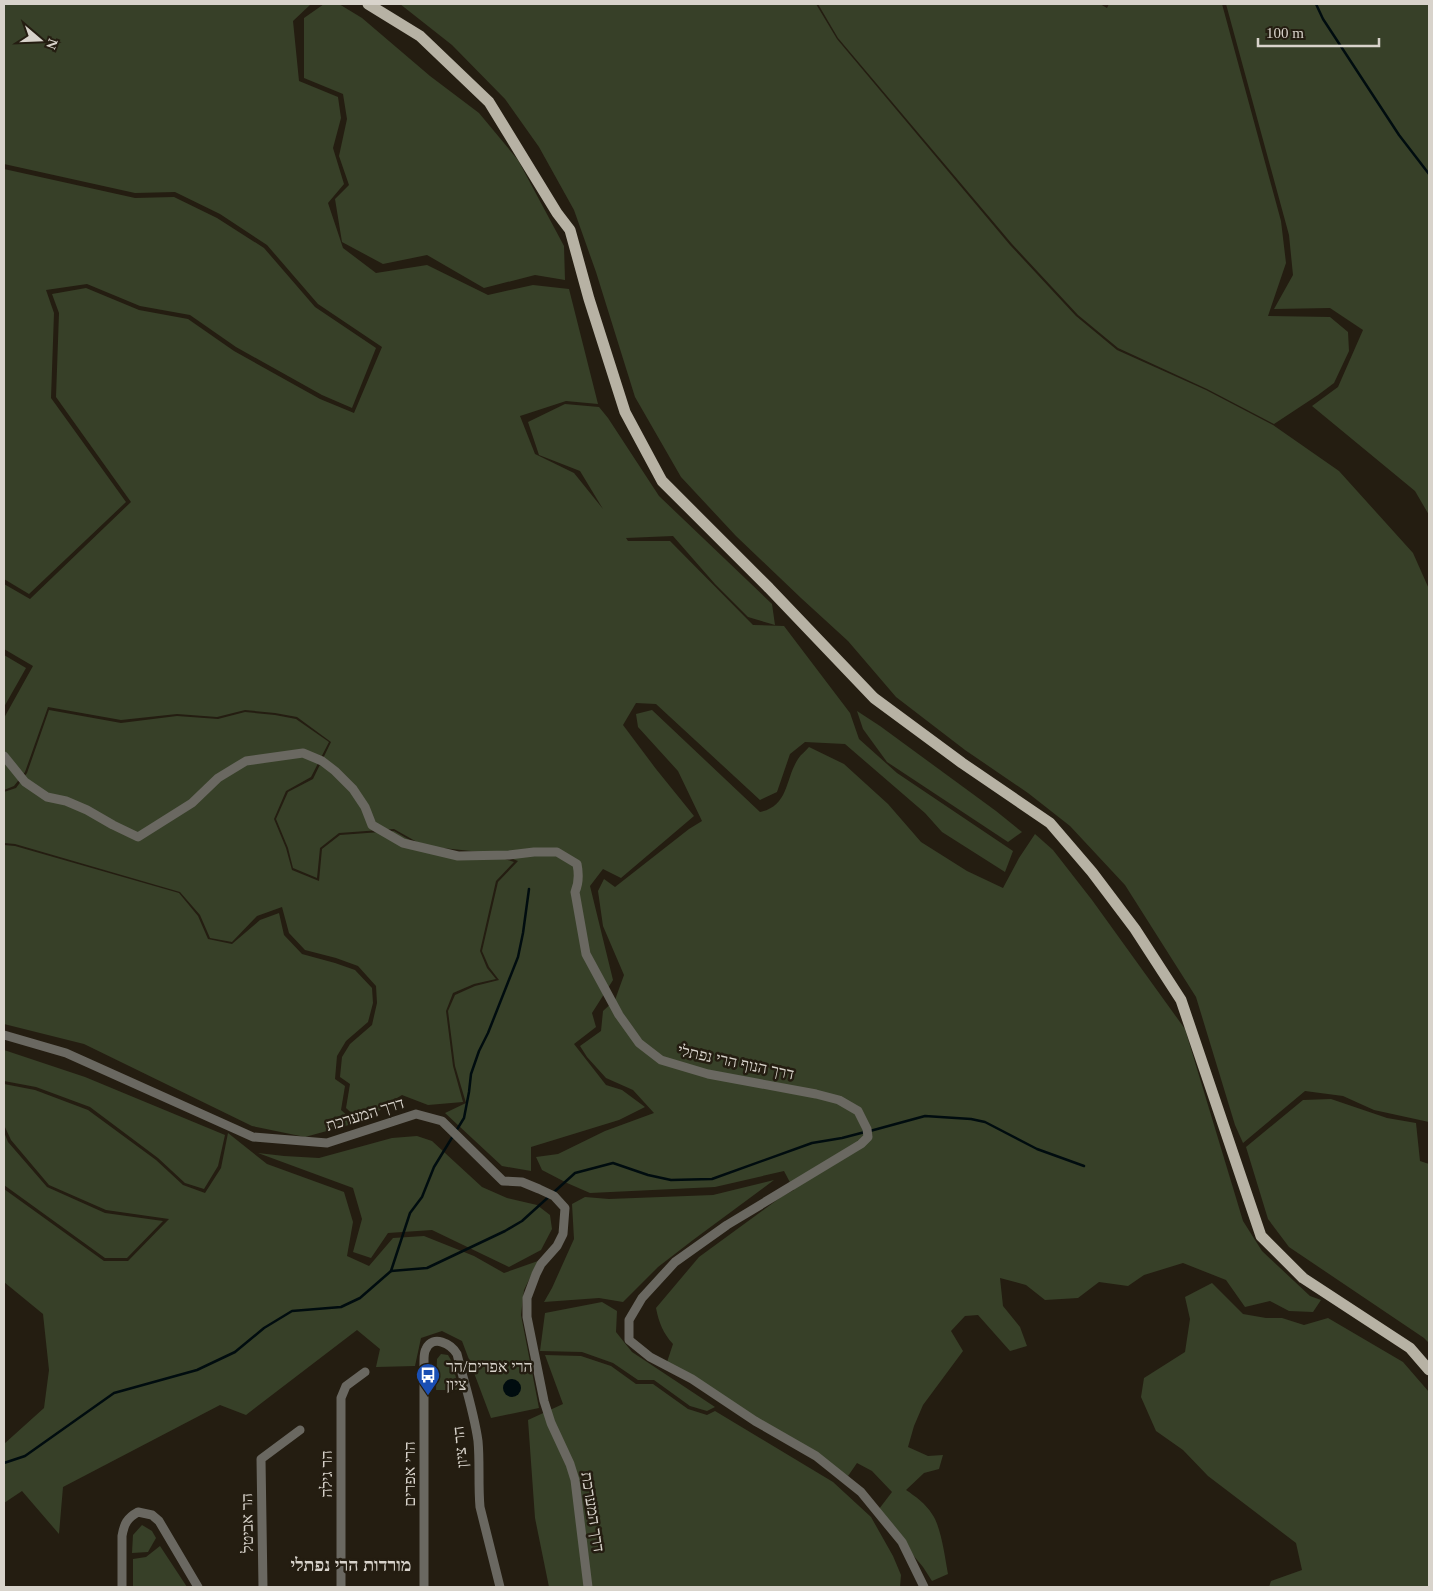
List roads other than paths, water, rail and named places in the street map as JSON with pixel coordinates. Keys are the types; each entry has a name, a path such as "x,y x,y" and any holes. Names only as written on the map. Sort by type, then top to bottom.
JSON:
{"main road":[{"path":"368,4 420,36 489,102 570,230 589,300 625,412 662,481 769,588 874,698 1050,823 1092,872 1135,929 1181,1000 1261,1236 1303,1278 1410,1348 1429,1370"}],"street":[{"name":"דרך הנוף הרי נפתלי","path":"4,756 25,782 47,797 66,801 138,836 192,803 218,778 246,761 303,754 322,761 335,770 353,789 365,807 372,825 403,843 458,856 556,852 577,864 579,870 578,885 575,892 586,954 619,1015 639,1043 661,1060 708,1074 816,1094 839,1100 858,1111 867,1128 868,1137 861,1144 727,1225 675,1262 642,1298 629,1320 629,1340 650,1356 692,1379 755,1421 816,1456 860,1492 902,1542 924,1587"},
{"name":"דרך המערכת","path":"4,1035 66,1053 253,1137 327,1143 416,1114 442,1121 503,1181 522,1182 554,1196 565,1208 562,1234 557,1246 541,1264 536,1274 528,1298 527,1317 544,1400 551,1423 570,1464 575,1480 588,1587"},
{"name":"הר ציון","path":"424,1361 425,1349 434,1342 439,1341 449,1345 456,1354 476,1430 480,1507 500,1587"},
{"name":"הרי אפרים","path":"424,1361 424,1587"},
{"name":"הר גילה","path":"341,1587 341,1398 346,1386 365,1372"},
{"name":"הר אביטל","path":"263,1587 261,1459 300,1430"},
{"path":"122,1587 122,1536 126,1520 138,1512 152,1515 159,1521 198,1587"}],"waterway":[{"path":"1316,4 1323,19 1399,135 1429,174"},
{"path":"391,1271 410,1213 422,1197 434,1167 464,1118 471,1074 518,957 529,889"},
{"path":"870,1131 925,1116 971,1119 985,1122 1037,1149 1084,1166"},
{"path":"4,1463 25,1456 114,1393 197,1370 235,1352 264,1328 292,1311 341,1307 360,1298 391,1271 427,1268 505,1231 522,1221 575,1173 613,1163 648,1175 671,1180 712,1179 812,1143 865,1132"}],"place":[{"name":"הרי אפרים/הר ציון","path":"428,1396"}],"district":[{"name":"מורדות הרי נפתלי","path":"351,1565"}]}
